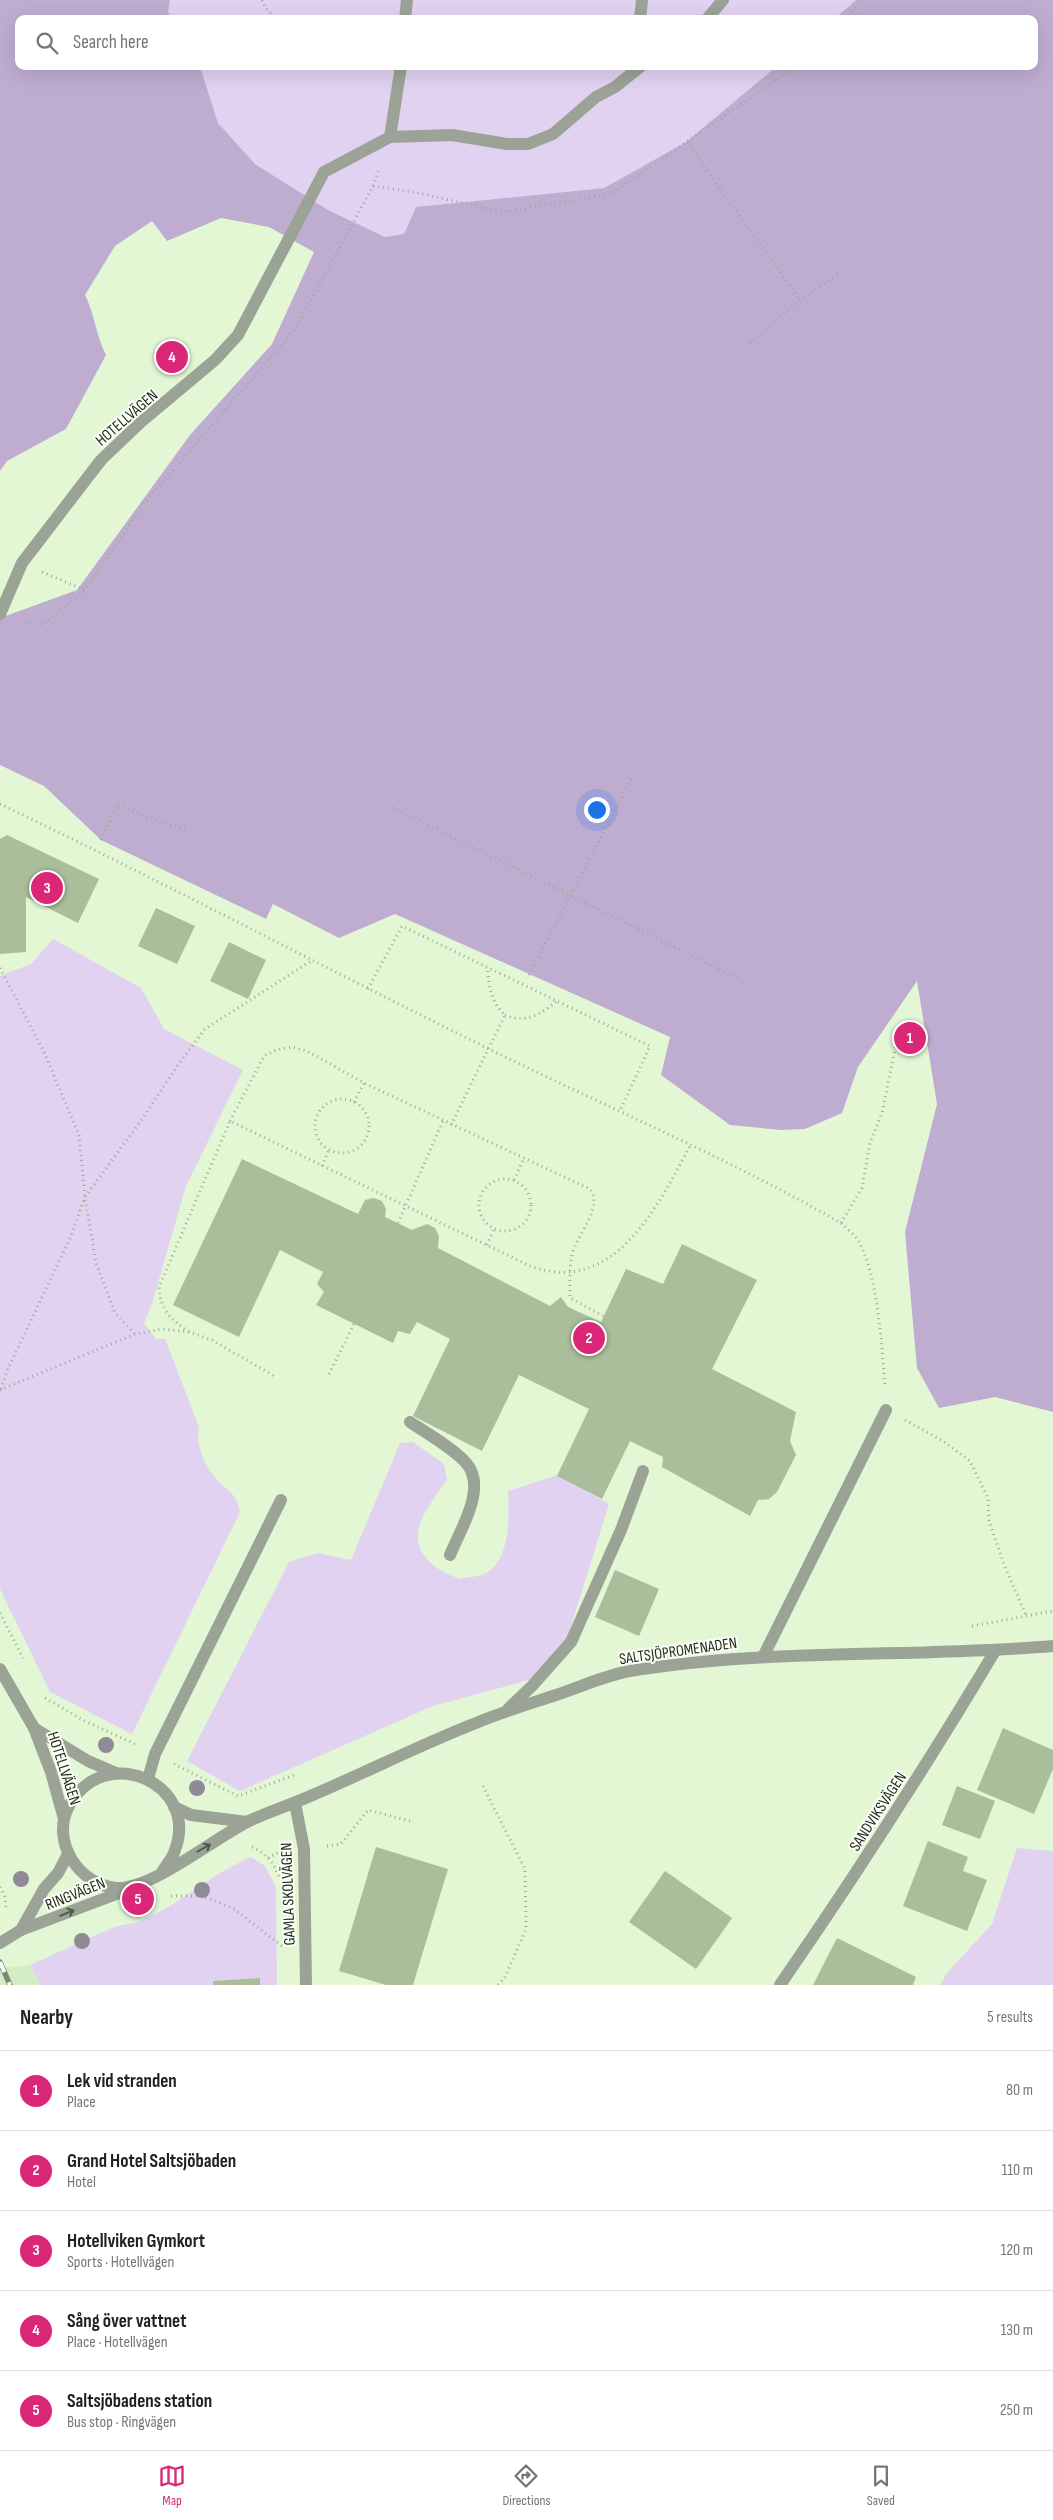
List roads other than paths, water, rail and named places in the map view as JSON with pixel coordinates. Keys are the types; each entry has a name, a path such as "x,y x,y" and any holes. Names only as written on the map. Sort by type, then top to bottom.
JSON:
{"street":[{"path":"405,15 407,0"},
{"path":"640,15 642,0"},
{"path":"711,15 722,0"},
{"path":"400,70 390,137 452,135 507,144 528,144 553,134 596,97 615,87 635,70"},
{"name":"HOTELLVÄGEN","path":"0,614 22,562 101,460 141,422 215,360 238,335 324,172 390,137"},
{"path":"764,1655 886,1410"},
{"path":"410,1422 467,1464 474,1483 472,1502 450,1555"},
{"path":"504,1713 532,1686 571,1642 622,1530 643,1471"},
{"path":"148,1779 155,1754 281,1500"},
{"name":"SALTSJÖPROMENADEN","path":"162,1872 247,1822 295,1804 476,1723 627,1671 764,1655 995,1651 1053,1646"},
{"name":"SANDVIKSVÄGEN","path":"780,1985 844,1892 944,1736 995,1651"},
{"name":"HOTELLVÄGEN","path":"0,1669 34,1728 51,1772 64,1819"},
{"name":"HOTELLVÄGEN","path":"34,1728 88,1761 116,1772"},
{"path":"116,1772 148,1779 163,1790 174,1807 178,1822 176,1849 162,1872 141,1885 117,1888 96,1882 80,1871 68,1854 63,1835 64,1819 68,1807 83,1786 101,1776 116,1772"},
{"name":"GAMLA SKOLVÄGEN","path":"295,1804 304,1849 306,1985"},
{"name":"SALTSJÖPROMENADEN","path":"174,1807 191,1815 247,1822"},
{"name":"RINGVÄGEN","path":"21,1930 44,1889 58,1874 68,1854"},
{"name":"RINGVÄGEN","path":"0,1943 21,1930 141,1885"}],"railway":[{"path":"0,1962 10,1985"}],"place":[{"name":"Sång över vattnet","path":"172,357"},
{"name":"Hotellviken Gymkort","path":"47,888"},
{"name":"Lek vid stranden","path":"910,1038"},
{"name":"Grand Hotel Saltsjöbaden","path":"589,1338"},
{"name":"Saltsjöbadens station","path":"138,1899"}]}
